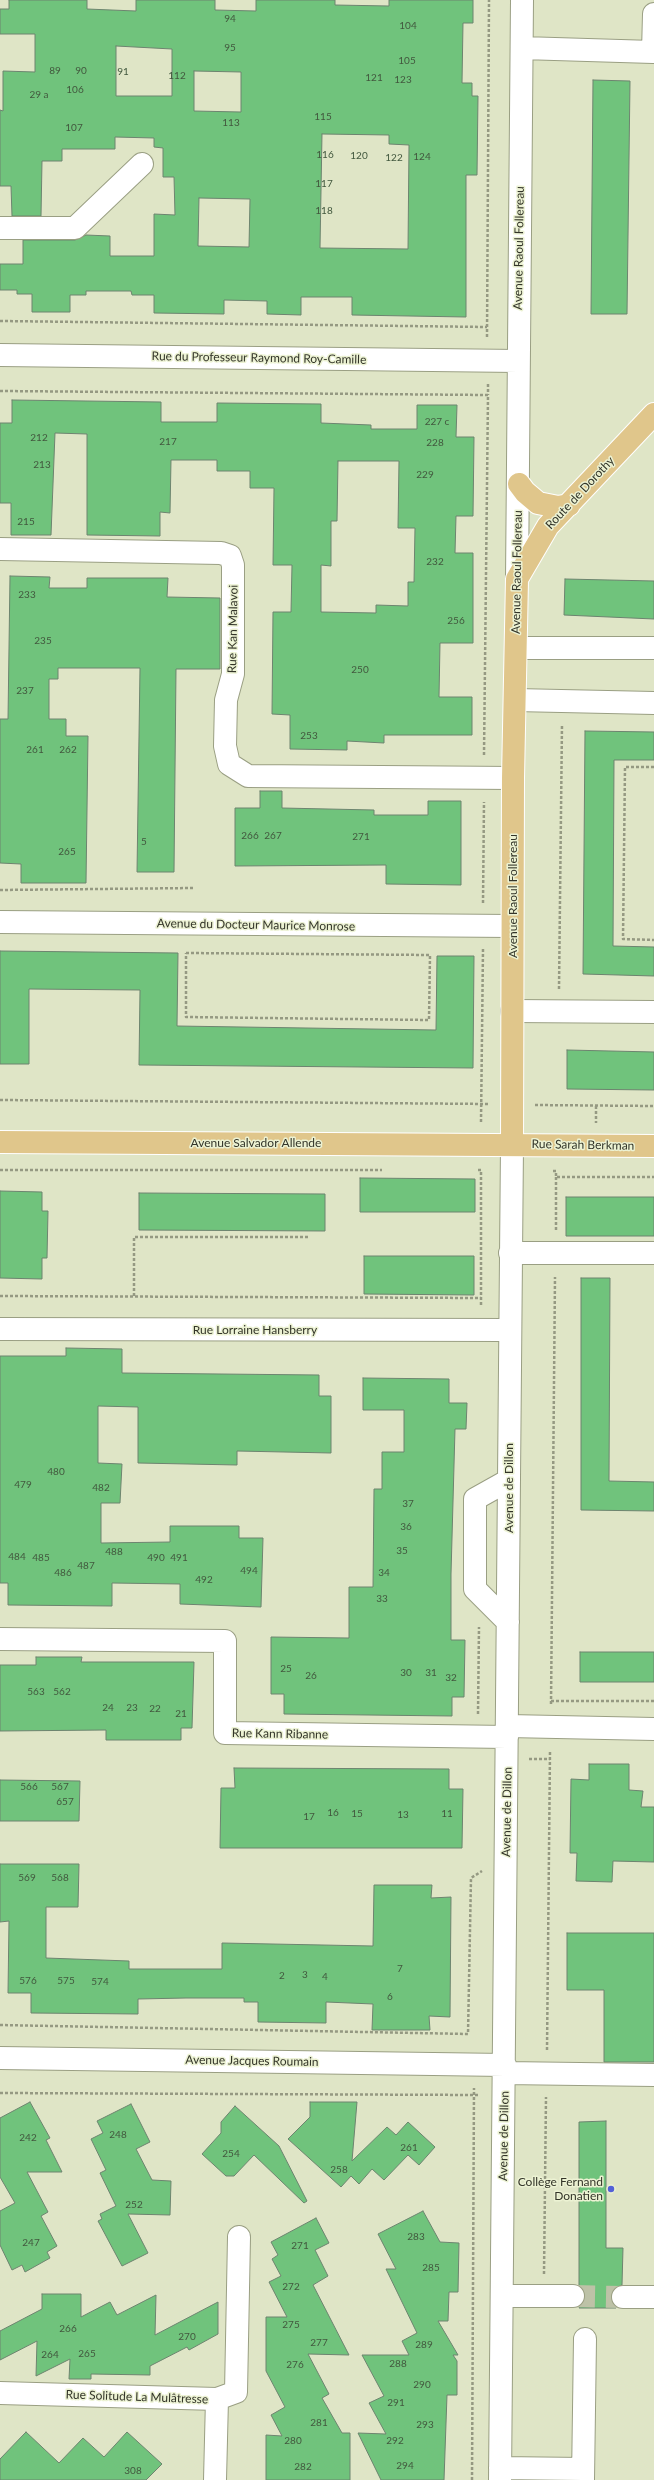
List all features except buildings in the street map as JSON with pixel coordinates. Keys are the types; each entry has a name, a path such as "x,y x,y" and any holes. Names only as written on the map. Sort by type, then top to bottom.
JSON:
{"main road":[{"name":"Route de Dorothy","path":"517,579 548,526 654,414"},
{"path":"519,484 525,492 538,503 558,507 569,505"},
{"name":"Avenue Raoul Follereau","path":"512,1145 513,778 517,579"},
{"name":"Avenue Salvador Allende","path":"0,1142 512,1145"},
{"name":"Rue Sarah Berkman","path":"512,1145 654,1146"}],"street":[{"name":"Avenue Raoul Follereau","path":"517,579 522,0"},
{"path":"522,48 653,52 654,14"},
{"path":"0,228 75,228 142,164"},
{"name":"Rue du Professeur Raymond Roy-Camille","path":"0,355 518,361"},
{"name":"Rue Kan Malavoi","path":"0,549 221,553 230,556 234,565 233,674 226,700 225,746 229,764 248,776 513,778"},
{"path":"516,648 654,648"},
{"path":"515,700 654,703"},
{"name":"Avenue du Docteur Maurice Monrose","path":"0,922 512,926"},
{"path":"512,1011 654,1012"},
{"name":"Avenue de Dillon","path":"500,2474 505,2069 509,1330 512,1145"},
{"path":"510,1253 654,1253"},
{"name":"Rue Lorraine Hansberry","path":"0,1329 509,1330"},
{"path":"508,1622 475,1589 475,1499 509,1480"},
{"name":"Rue Kann Ribanne","path":"0,1639 226,1641 226,1733 508,1731"},
{"path":"508,1731 654,1729"},
{"name":"Avenue Jacques Roumain","path":"0,2058 505,2069 654,2075"},
{"path":"217,2399 236,2392 240,2237"},
{"path":"502,2296 573,2296"},
{"path":"623,2297 654,2297"},
{"path":"500,2474 583,2475 585,2339"},
{"name":"Rue Solitude La Mulâtresse","path":"0,2393 217,2399 215,2480"}],"path":[{"path":"487,340 489,0"},
{"path":"0,321 487,327"},
{"path":"0,391 488,395 483,905"},
{"path":"559,991 562,723"},
{"path":"654,767 625,767 623,939 654,940"},
{"path":"0,890 195,888"},
{"path":"481,1126 483,946"},
{"path":"186,952 430,955 429,1020 186,1017 186,952"},
{"path":"0,1100 494,1104"},
{"path":"532,1105 654,1106"},
{"path":"596,1106 596,1126"},
{"path":"0,1170 386,1170"},
{"path":"473,1170 511,1171"},
{"path":"481,1170 481,1330"},
{"path":"549,1171 556,1171 556,1177 654,1177"},
{"path":"134,1296 134,1237 309,1237"},
{"path":"0,1296 481,1298"},
{"path":"479,1718 480,1595"},
{"path":"550,1701 654,1701"},
{"path":"523,1759 550,1759"},
{"path":"0,2025 468,2034 471,1878 482,1872 482,1864"},
{"path":"0,2092 482,2095"},
{"path":"472,2480 474,2095"}],"tunnel":[{"path":"573,2296 623,2297"}],"place":[{"name":"Collège Fernand Donatien","path":"611,2189"}]}
